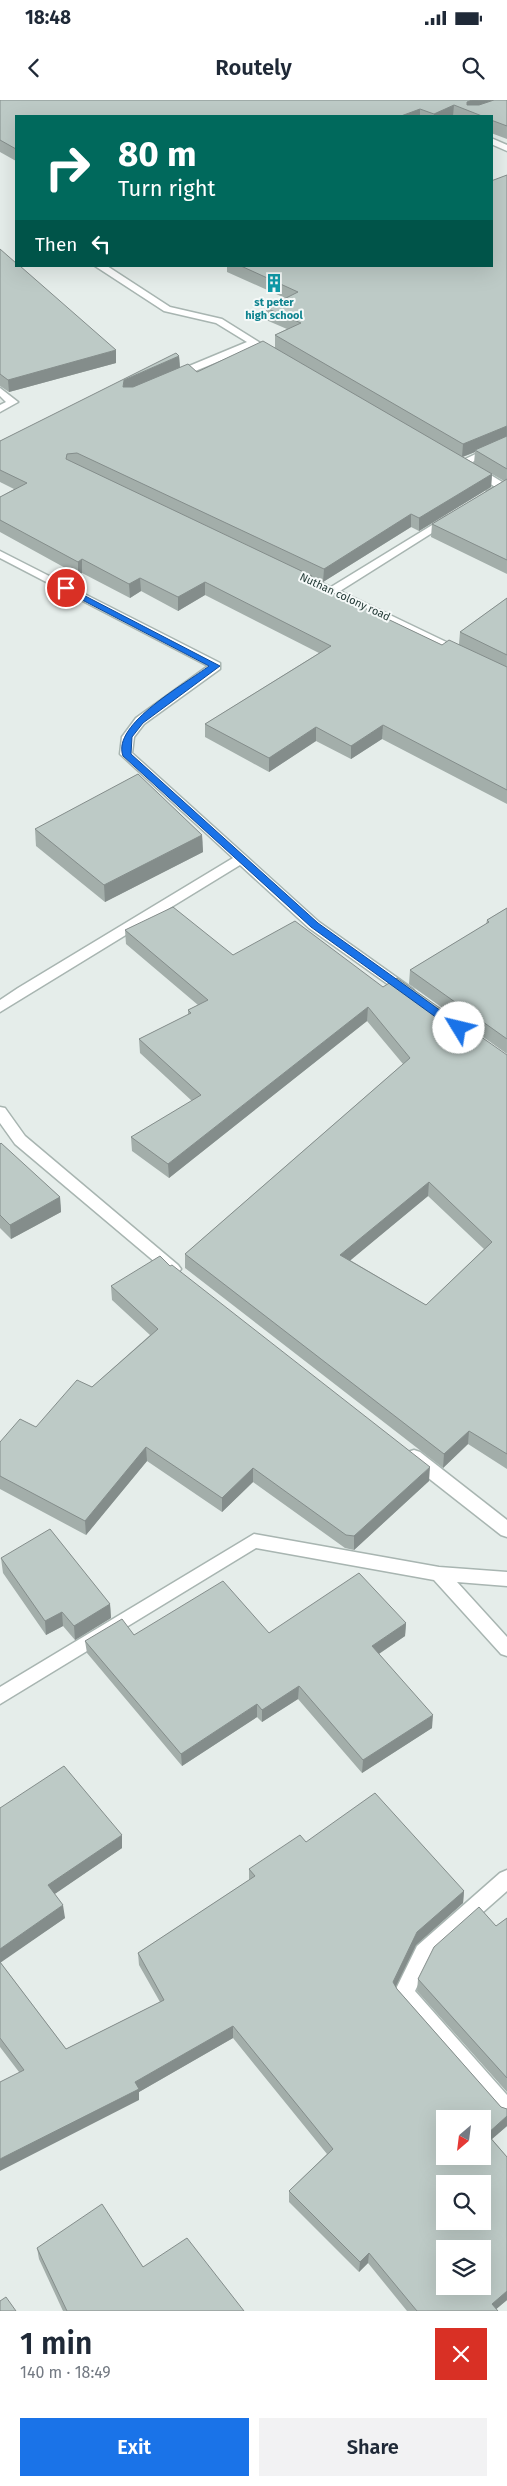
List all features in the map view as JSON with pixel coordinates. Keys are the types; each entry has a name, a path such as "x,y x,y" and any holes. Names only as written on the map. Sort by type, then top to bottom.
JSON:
{"street":[{"path":"493,141 507,148"},
{"path":"102,267 167,309 219,320 279,357"},
{"path":"165,380 236,348 254,343"},
{"path":"0,391 13,402 0,409"},
{"path":"479,500 503,487 460,460 507,442"},
{"path":"332,591 455,515"},
{"path":"0,554 216,666 140,721 128,737 126,754 314,925 419,1000"},
{"name":"Nuthan colony road","path":"287,570 472,658"},
{"path":"0,1007 22,991 241,859"},
{"path":"0,1112 20,1140 136,1240 182,1276"},
{"path":"399,1446 507,1530"},
{"path":"0,1696 254,1540 439,1574 507,1579"},
{"path":"439,1574 507,1649"},
{"path":"507,1880 424,1952 404,1994 507,2110"}],"building":[{"path":"0,100 472,100 467,102 467,105 479,105 494,100 507,100 507,126 493,121 493,115 479,115 454,105 434,114 420,109 404,115 15,115 15,148 0,140"},
{"path":"507,175 507,426 463,444 275,335 301,323 266,308 298,292 243,267 493,267 493,180"},
{"path":"0,249 15,262 15,267 21,267 116,350 8,380 0,374"},
{"path":"263,341 492,474 419,518 411,514 324,569 77,453 67,454 66,459 312,576 306,580 442,645 449,640 507,667 507,790 383,725 351,746 316,727 269,758 205,724 331,646 205,582 178,597 140,578 129,584 82,559 78,562 0,520 0,497 27,483 0,470 0,441 176,353 179,356 124,380 123,387 133,387 188,364 197,372"},
{"path":"507,436 507,469 475,450"},
{"path":"507,479 507,560 432,524"},
{"path":"507,598 507,655 460,632"},
{"path":"138,774 202,835 104,885 35,829"},
{"path":"173,907 233,955 295,921 383,987 397,978 507,1055 507,1454 469,1431 444,1454 185,1254 410,1058 368,1007 168,1164 131,1137 201,1095 139,1039 191,1013 188,1010 208,1000 125,930","holes":["429,1182 492,1242 426,1305 340,1255"]},
{"path":"507,908 507,1039 410,970 489,922 487,920"},
{"path":"1,1143 60,1197 10,1225 0,1215"},
{"path":"160,1256 170,1266 172,1265 430,1467 354,1536 346,1535 253,1468 222,1498 146,1447 85,1521 0,1476 0,1442 20,1419 36,1427 77,1380 92,1387 158,1329 111,1286"},
{"path":"50,1529 110,1604 74,1626 62,1612 45,1621 1,1558"},
{"path":"359,1573 406,1623 372,1646 433,1715 363,1760 299,1686 262,1710 257,1704 181,1754 85,1641 122,1619 134,1635 223,1581 269,1633"},
{"path":"64,1766 122,1835 48,1885 63,1905 0,1949 0,1808"},
{"path":"375,1793 464,1891 417,1932 393,1982 397,1989 501,2107 507,2109 507,2116 491,2130 491,2110 436,2110 436,2165 491,2165 491,2139 507,2157 507,2291 492,2304 498,2311 417,2311 369,2253 360,2262 289,2191 333,2149 233,2026 135,2082 139,2089 0,2159 0,2082 24,2070 0,2038 0,1962 66,2049 164,2000 138,1953 255,1876 249,1869 300,1835 306,1842"},
{"path":"479,1907 496,1926 507,1918 507,2078 418,1979 434,1947"},
{"path":"102,2204 143,2267 187,2238 244,2311 67,2311 37,2248"},
{"path":"6,2297 16,2311 0,2311 0,2301"}],"place":[{"name":"st peter high school","path":"274,283"}],"route":[{"path":"66,588 216,666 140,721 128,737 126,754 314,925 459,1028"}]}
